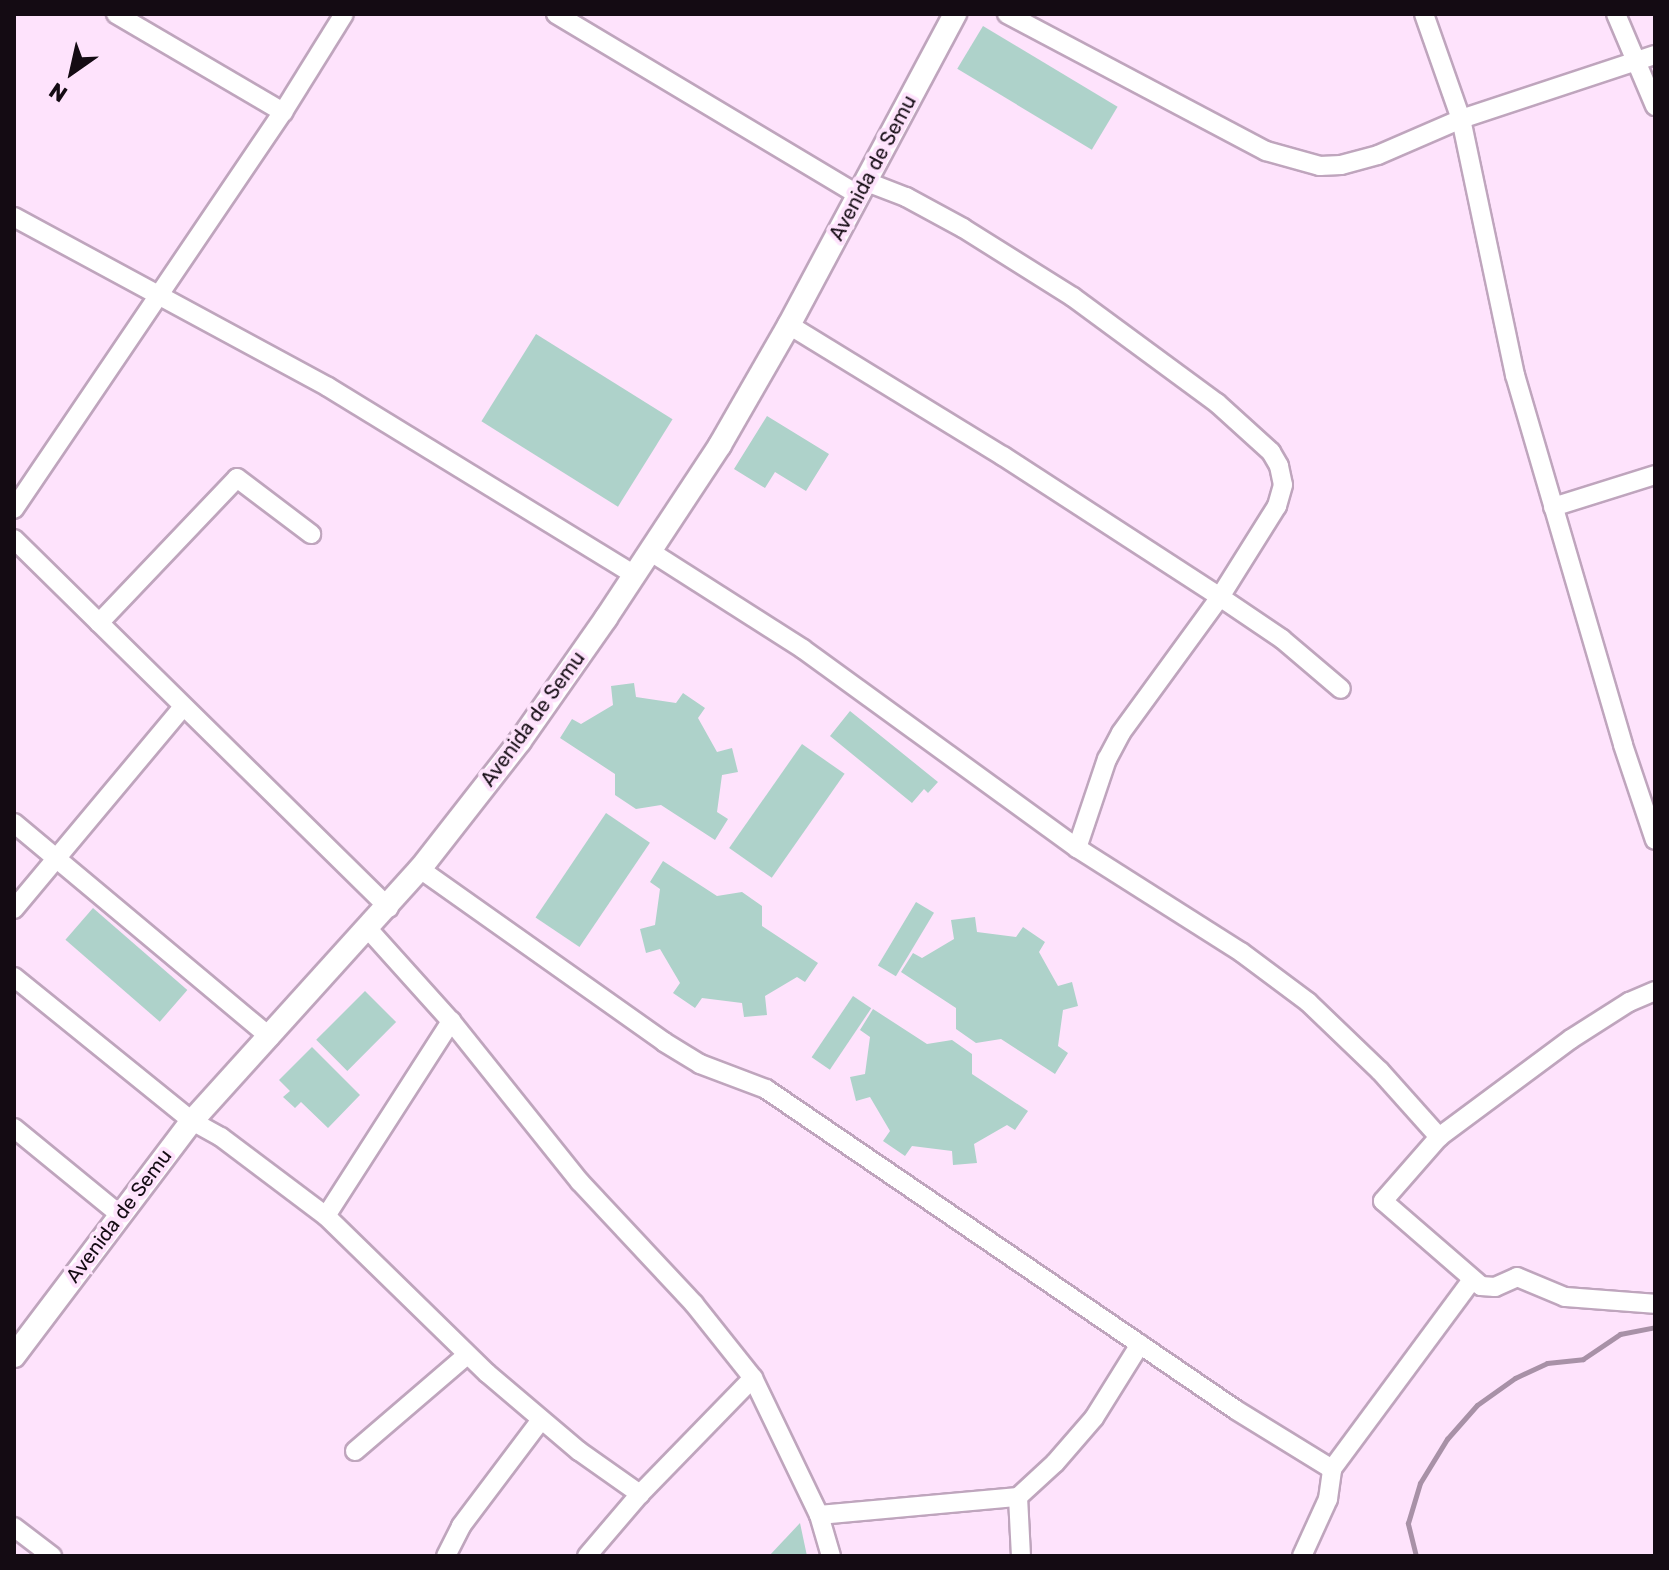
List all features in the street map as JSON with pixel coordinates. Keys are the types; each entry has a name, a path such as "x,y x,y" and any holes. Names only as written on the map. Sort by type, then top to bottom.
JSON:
{"main road":[{"name":"Avenida de Semu","path":"14,1356 192,1121 389,908 520,741 651,552 720,445 789,325 955,14"}],"street":[{"path":"116,14 283,112"},
{"path":"14,509 283,112 344,14"},
{"path":"556,14 863,188 906,197 963,228 1073,297 1217,403 1271,452 1283,485 1277,506 1220,597 1121,733 1107,759 1077,848"},
{"path":"1007,14 1266,151 1302,164 1341,165 1378,155 1461,119 1646,58"},
{"path":"1424,14 1461,119 1515,375 1623,745 1655,840"},
{"path":"1616,14 1646,58 1655,106"},
{"path":"14,217 328,387 635,575"},
{"path":"789,325 1003,456 1220,597 1282,639 1341,689"},
{"path":"1553,507 1655,475"},
{"path":"99,623 237,478 311,534"},
{"path":"14,539 182,708 389,908"},
{"path":"651,552 803,649 1077,848 1241,952 1308,1002 1371,1061 1439,1137"},
{"path":"14,909 182,708"},
{"path":"14,823 270,1037"},
{"path":"420,869 664,1042 700,1064 766,1089 1140,1344 1332,1469"},
{"path":"369,930 451,1021 580,1182 694,1304 753,1378 819,1515 831,1556"},
{"path":"14,977 192,1121 221,1137 326,1216 467,1355 541,1420 640,1494"},
{"path":"1655,991 1629,1002 1571,1039 1439,1137 1383,1201 1441,1249 1472,1280 1488,1289 1517,1277 1565,1297 1655,1304"},
{"path":"326,1216 451,1021"},
{"path":"14,1128 119,1214"},
{"path":"1302,1556 1328,1499 1332,1469 1472,1280"},
{"path":"819,1515 1018,1497 1055,1463 1094,1418 1140,1344"},
{"path":"355,1451 467,1355"},
{"path":"587,1556 640,1494 753,1378"},
{"path":"446,1556 461,1526 541,1420"},
{"path":"1018,1497 1021,1556"},
{"path":"14,1527 52,1556"}],"building":[{"path":"983,26 1118,107 1092,150 957,69"},
{"path":"536,334 673,419 618,507 481,421"},
{"path":"767,416 829,454 806,491 775,472 765,488 734,469"},
{"path":"634,683 636,697 676,703 683,693 705,708 698,718 717,752 732,748 738,772 722,775 717,812 728,819 715,840 661,805 636,809 615,795 615,774 560,738 572,719 581,724 613,705 611,686"},
{"path":"850,711 938,782 928,793 924,789 912,803 830,736"},
{"path":"802,744 845,774 772,878 729,848"},
{"path":"606,813 650,843 579,947 536,917"},
{"path":"663,861 717,896 742,892 762,906 762,926 818,963 805,982 797,977 765,996 767,1015 744,1017 742,1003 702,998 695,1008 673,993 680,983 660,949 646,953 640,929 655,925 660,889 650,882"},
{"path":"916,902 934,913 896,976 878,965"},
{"path":"93,908 187,990 160,1022 65,940"},
{"path":"975,917 977,932 1016,937 1023,927 1045,942 1039,952 1058,986 1072,982 1078,1006 1063,1010 1058,1046 1068,1053 1055,1074 1001,1039 976,1043 956,1029 956,1008 901,972 913,953 922,958 954,939 951,920"},
{"path":"365,991 396,1022 347,1071 316,1040"},
{"path":"853,996 871,1008 830,1070 812,1057"},
{"path":"873,1009 927,1044 952,1040 972,1054 972,1074 1028,1111 1015,1130 1007,1125 974,1144 977,1163 953,1165 952,1151 912,1146 905,1156 883,1141 890,1131 870,1097 856,1101 850,1077 865,1074 870,1037 860,1030"},
{"path":"312,1047 360,1095 328,1128 301,1102 295,1108 283,1097 290,1091 279,1080"},
{"path":"800,1523 807,1556 769,1556"}],"waterway":[{"path":"1416,1556 1408,1523 1420,1483 1447,1439 1477,1405 1515,1378 1547,1363 1583,1359 1620,1334 1655,1327"}]}
